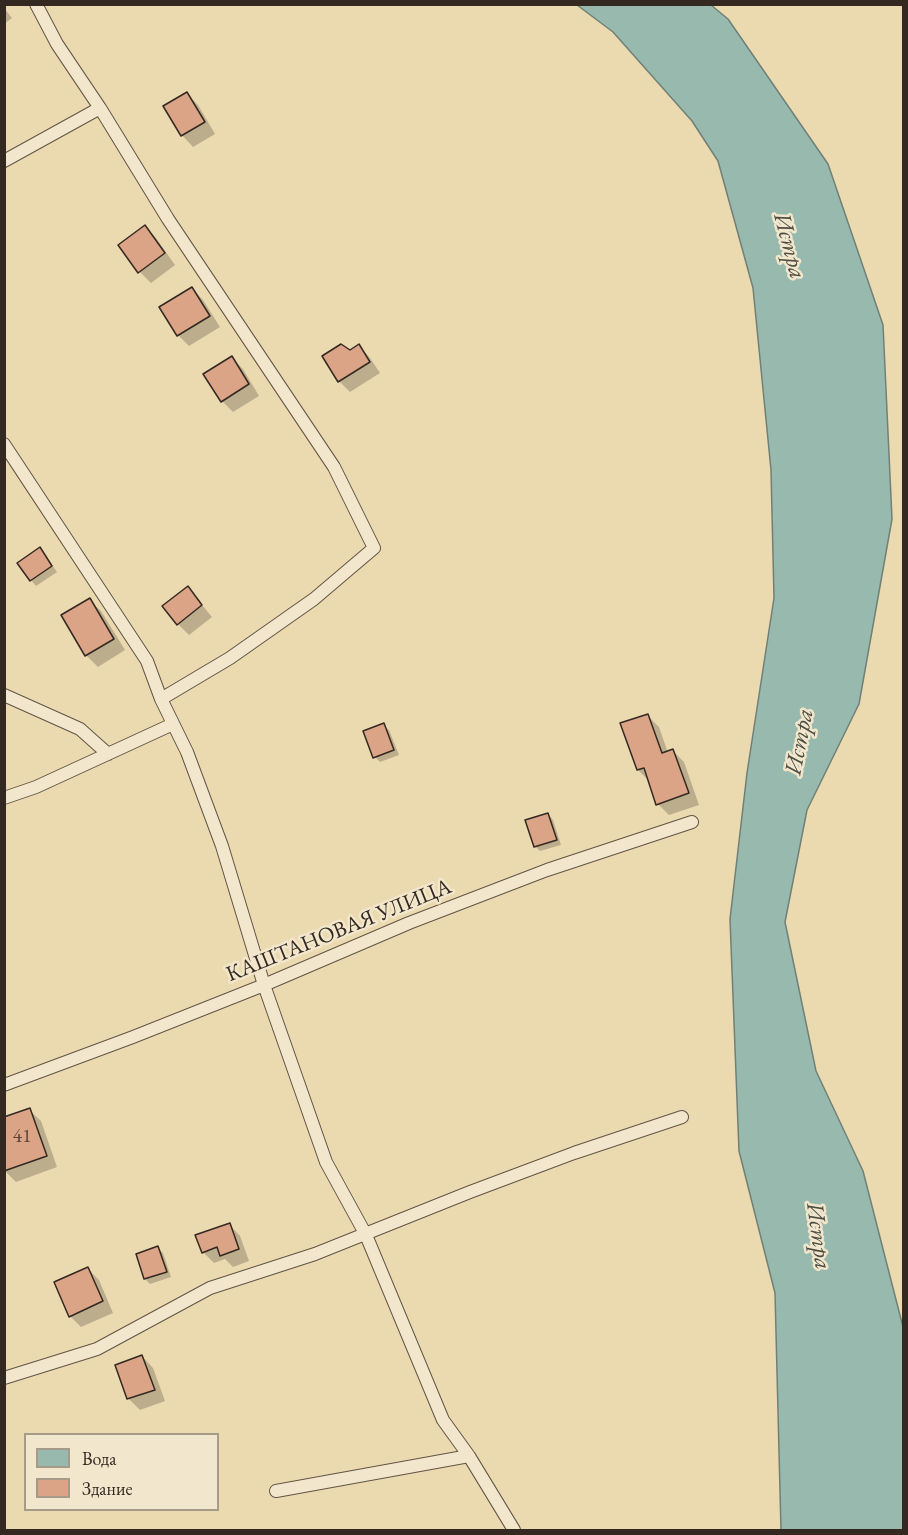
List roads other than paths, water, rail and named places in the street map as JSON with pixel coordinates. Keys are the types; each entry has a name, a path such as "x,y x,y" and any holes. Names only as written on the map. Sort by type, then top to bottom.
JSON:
{"lane":[{"path":"36,4 57,44 100,108 168,219 334,467 374,548 314,598 230,658 161,699"},
{"path":"4,161 100,108"},
{"path":"4,444 147,661 161,699 187,752 222,846 264,985 326,1162 366,1234 443,1420 469,1456 514,1530"},
{"path":"4,695 80,729 108,754"},
{"path":"4,798 36,787 173,724"},
{"name":"КАШТАНОВАЯ УЛИЦА","path":"4,1085 264,985 409,923 515,882 692,822"},
{"path":"4,1378 97,1349 210,1288 315,1254 574,1153 682,1117"},
{"path":"276,1491 469,1456"}],"water":[{"name":"Истра","path":"577,5 711,5 728,19 828,164 883,325 892,519 859,704 807,810 785,922 816,1071 863,1171 903,1327 903,1530 781,1530 775,1293 739,1151 730,919 747,773 774,598 771,470 753,288 718,161 692,121 613,32"}]}
